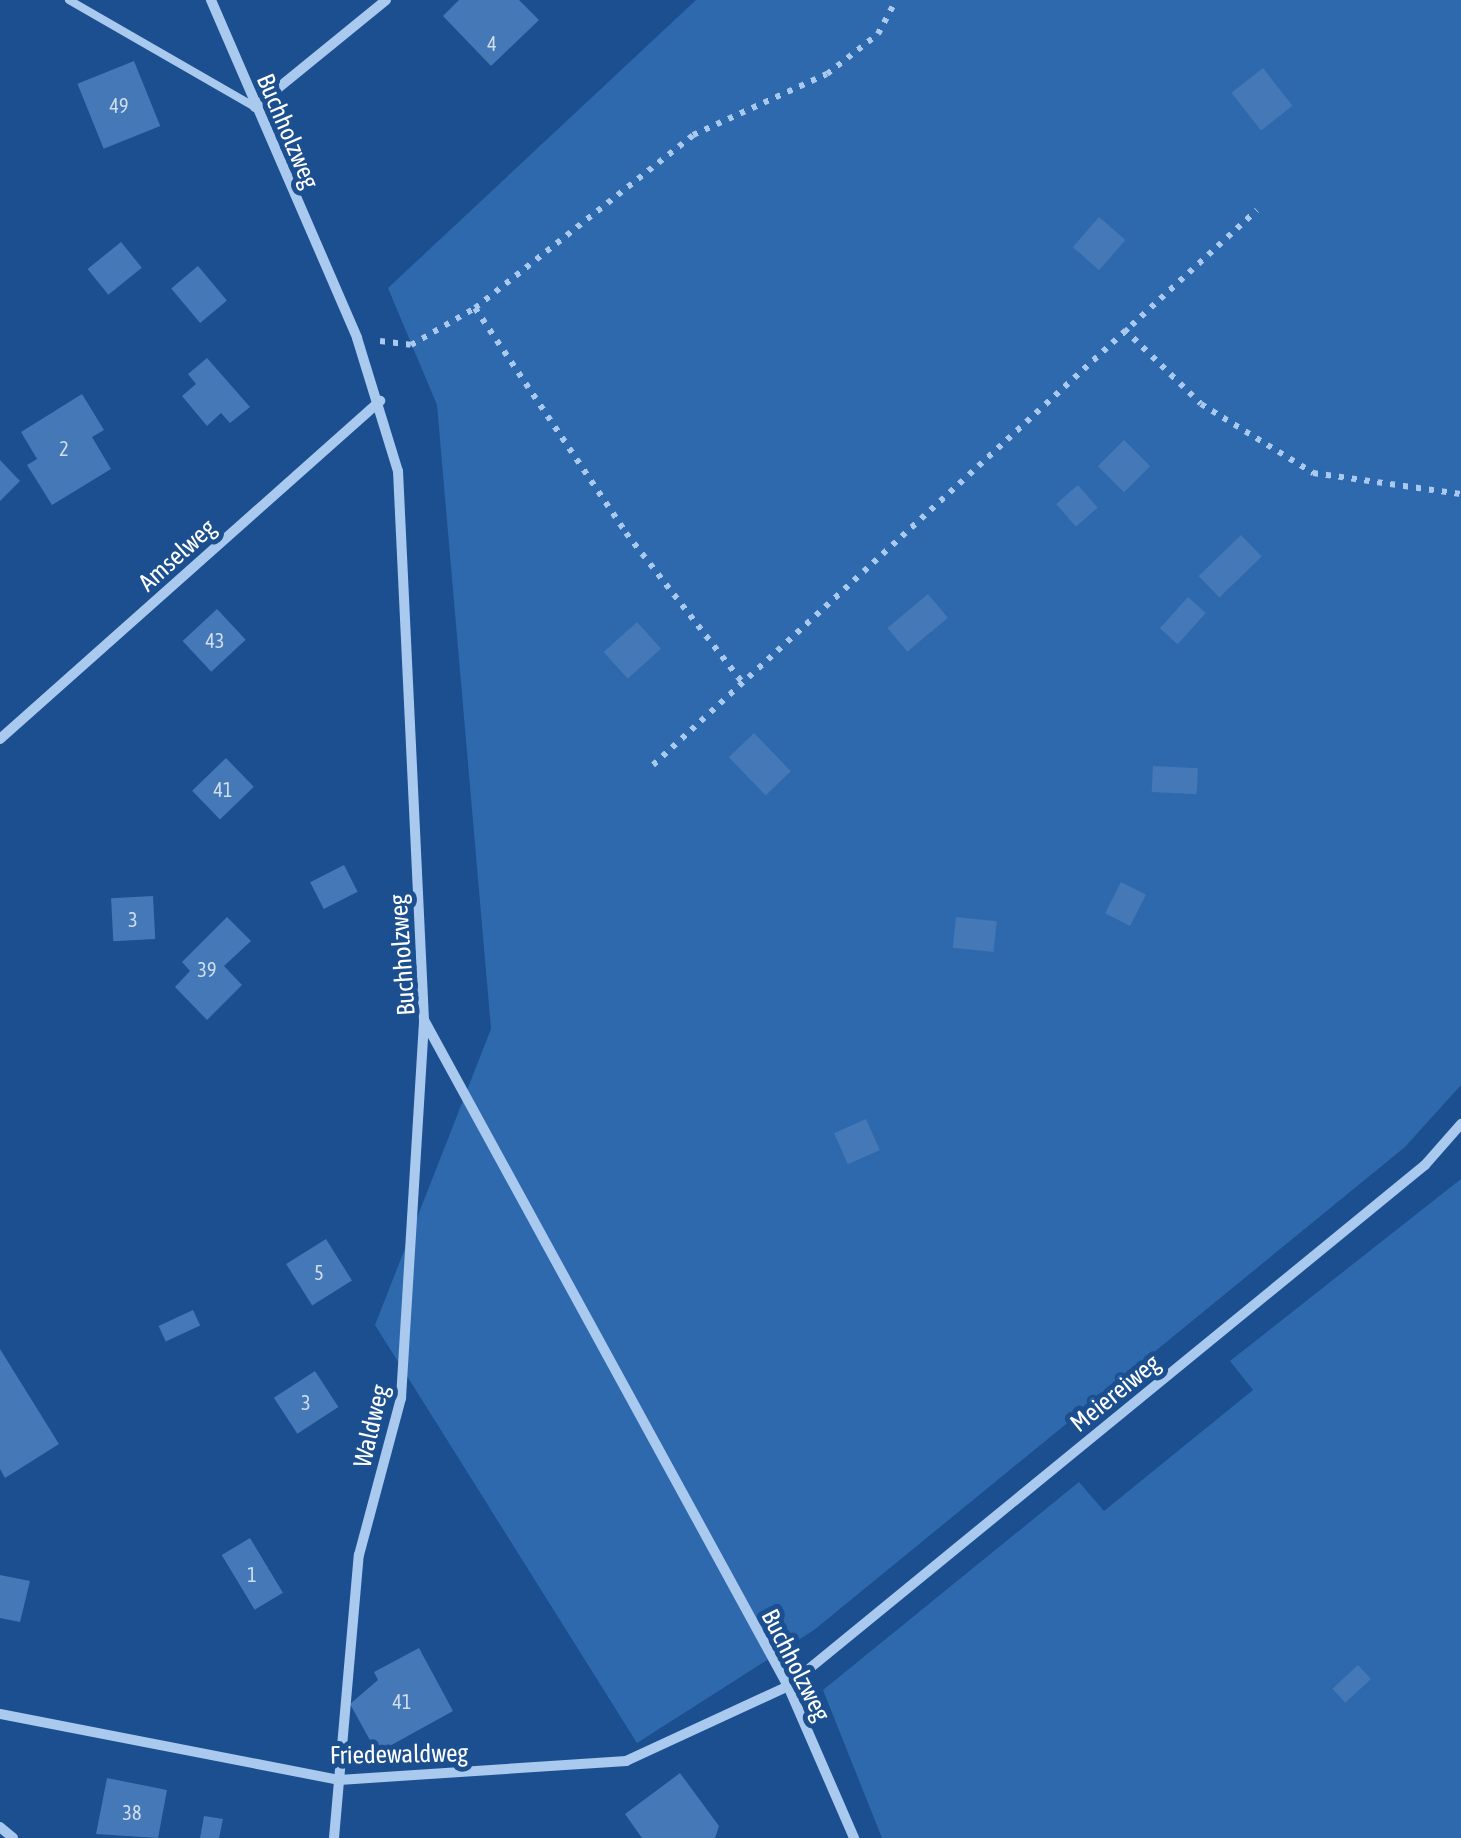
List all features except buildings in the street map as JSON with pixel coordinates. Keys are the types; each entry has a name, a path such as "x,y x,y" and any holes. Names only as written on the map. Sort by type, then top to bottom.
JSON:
{"street":[{"name":"Buchholzweg","path":"211,0 357,338 380,401 398,470 424,1020 788,1686 854,1838"},
{"path":"255,107 386,0"},
{"name":"Amselweg","path":"0,738 380,401"},
{"name":"Waldweg","path":"334,1838 359,1555 401,1398 424,1020"},
{"name":"Meiereiweg","path":"788,1686 1425,1165 1461,1124"},
{"name":"Friedewaldweg","path":"0,1714 339,1780 626,1761 788,1686"},
{"path":"0,1827 13,1838"}],"lane":[{"path":"69,0 255,107"}],"path":[{"path":"357,338 411,345 475,308 692,135 752,102 827,74 878,34 896,0"},
{"path":"652,765 1257,210"},
{"path":"475,308 626,533 742,682"},
{"path":"1124,328 1201,404 1312,473 1461,494"}],"shaded area":[{"path":"696,0 1461,0 1461,1085 1405,1147 814,1630 637,1743 375,1325 491,1029 437,405 388,288"},
{"path":"1461,1179 1461,1838 882,1838 823,1690 1079,1482 1104,1511 1253,1390 1230,1361"}]}
